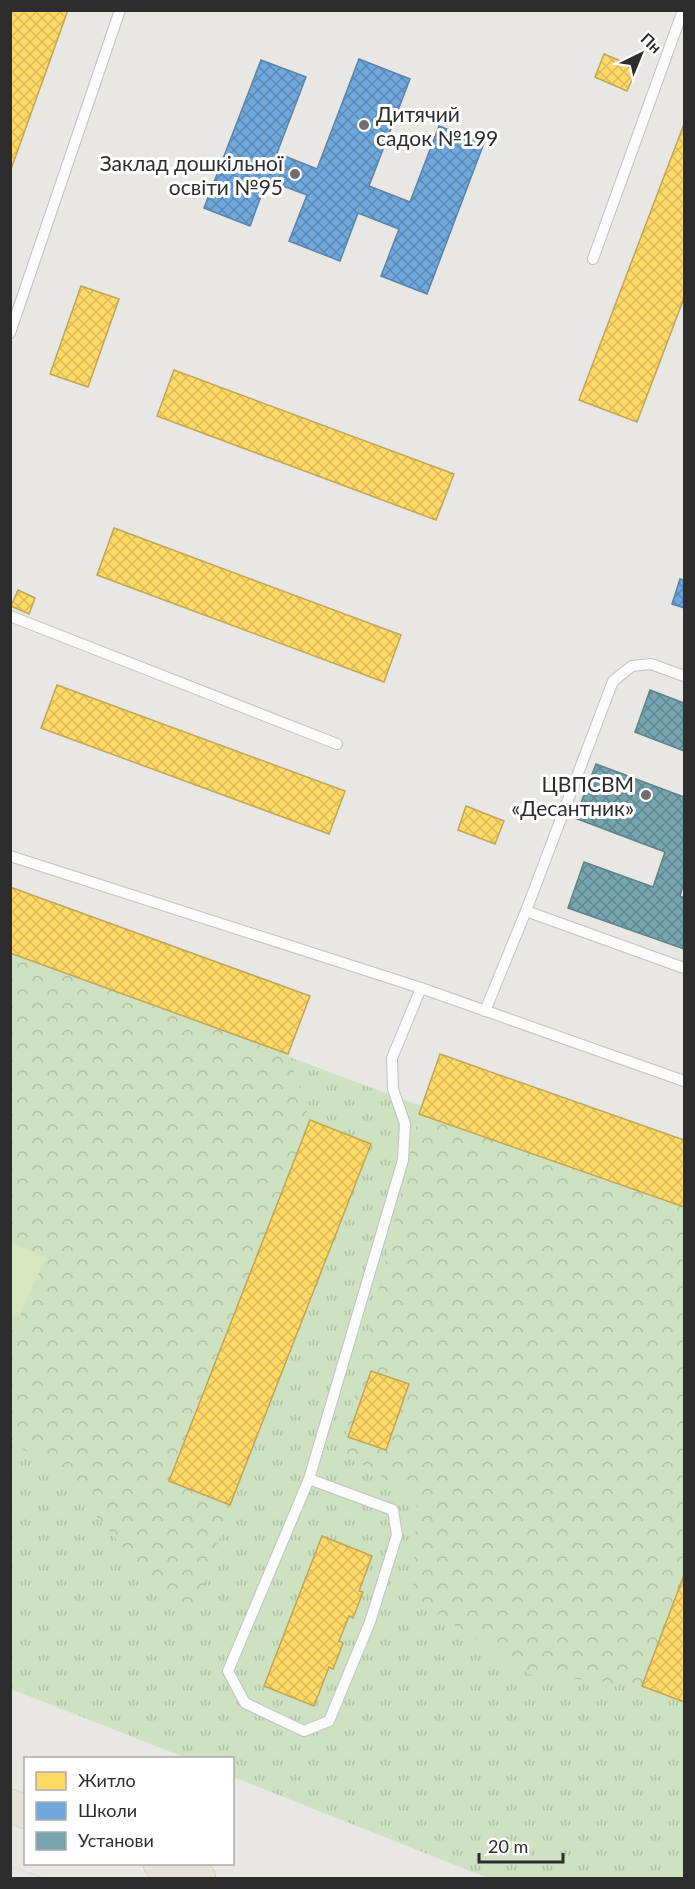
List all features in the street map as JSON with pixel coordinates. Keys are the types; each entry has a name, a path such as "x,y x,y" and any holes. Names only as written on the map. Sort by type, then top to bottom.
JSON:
{"main road":[{"path":"165,1865 199,1878"}],"lane":[{"path":"10,333 120,10"},
{"path":"593,259 683,10"},
{"path":"10,616 337,744"},
{"path":"485,1011 526,911 613,681 632,666 651,664 684,676"},
{"path":"10,856 421,988 684,1081"},
{"path":"526,911 684,968"},
{"path":"309,1479 393,1510 398,1535 370,1622 329,1720 304,1731 245,1703 228,1671 309,1479 403,1160 405,1124 393,1089 392,1058 421,988"}],"green space":[{"path":"10,953 684,1204 684,1878 488,1878 234,1777 234,1757 183,1757 11,1689"},
{"path":"11,953 288,1054 310,1120 169,1480 230,1505 191,1627 66,1480 11,1440"},
{"path":"419,1114 684,1207 684,1575 642,1686 529,1674 412,1597 417,1500 342,1451"},
{"path":"11,1242 46,1257 19,1318 11,1314"}],"building: Житло":[{"path":"10,10 68,10 10,172"},
{"path":"604,54 637,68 627,91 595,77"},
{"path":"684,124 684,298 637,422 579,400"},
{"path":"81,286 119,299 88,387 50,374"},
{"path":"174,370 454,474 436,520 157,416"},
{"path":"114,528 401,635 384,682 97,575"},
{"path":"18,590 35,598 29,614 11,606"},
{"path":"57,685 345,791 329,834 41,728"},
{"path":"466,806 504,821 495,844 458,830"},
{"path":"10,887 310,996 288,1054 10,953"},
{"path":"440,1054 684,1140 684,1207 419,1114"},
{"path":"310,1120 371,1144 230,1505 169,1481"},
{"path":"371,1371 409,1384 386,1450 348,1437"},
{"path":"322,1536 372,1556 359,1591 363,1592 353,1618 349,1616 339,1641 343,1643 333,1669 329,1667 314,1706 264,1686"},
{"path":"684,1575 684,1702 642,1686"}],"building: Школи":[{"name":"Заклад дошкільної освіти №95","path":"359,59 410,79 369,186 410,202 439,126 484,143 427,294 381,276 399,229 358,213 340,261 289,241 307,195 267,180 250,226 204,208 261,60 306,77 277,153 317,169"},
{"path":"680,579 684,580 684,608 672,604"}],"building: Установи":[{"path":"650,690 684,703 684,751 635,732"},
{"path":"596,764 684,797 684,882 680,896 684,898 684,949 568,908 584,862 653,887 665,852 575,818"}],"tram line":[{"path":"10,1866 44,1878"}],"place":[{"name":"Дитячий садок №199","path":"364,125"},
{"name":"Заклад дошкільної освіти №95","path":"295,174"},
{"name":"ЦВПСВМ «Десантник»","path":"646,795"}]}
